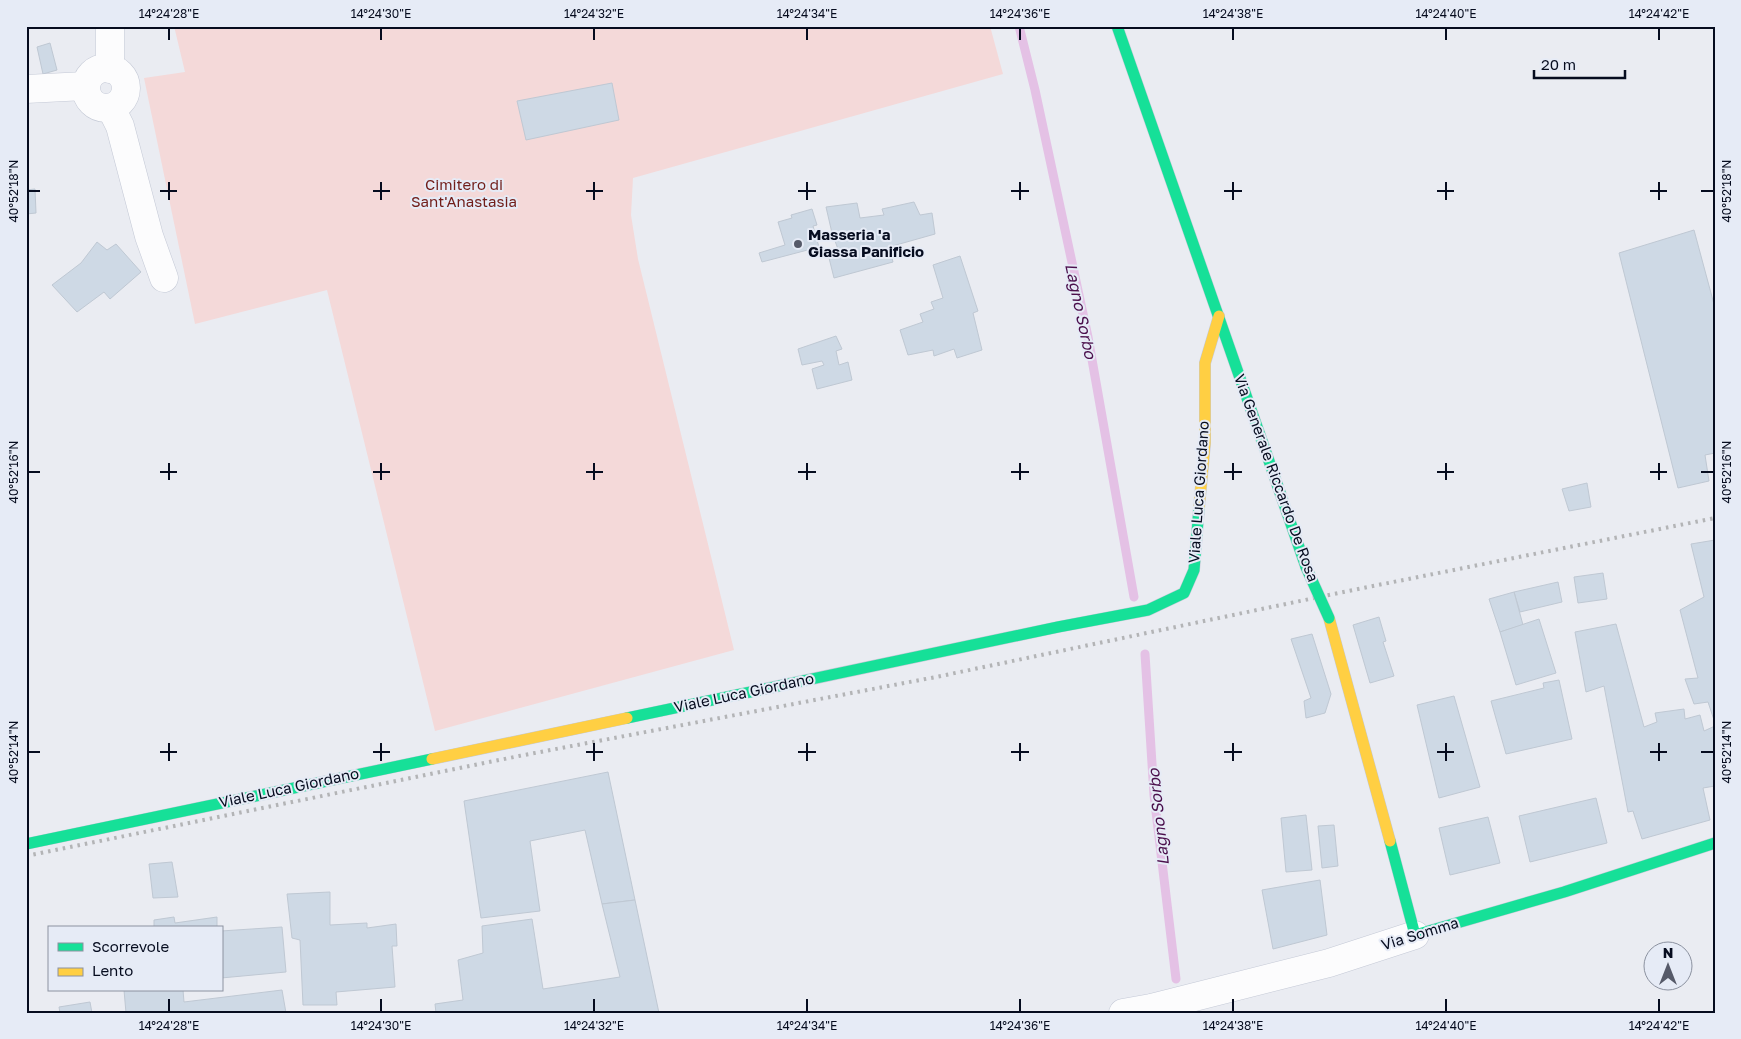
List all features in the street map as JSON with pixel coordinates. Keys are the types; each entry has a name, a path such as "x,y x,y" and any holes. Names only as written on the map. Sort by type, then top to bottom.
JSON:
{"street":[{"path":"110,26 110,69"},
{"name":"Via Generale Riccardo De Rosa","path":"1116,26 1306,567 1329,618 1415,935"},
{"path":"103,68 110,69 121,75 126,88 122,100 117,105 105,109 92,104 88,99 86,86 91,74 103,68"},
{"path":"26,89 86,86"},
{"path":"111,108 120,126 150,236 164,278"},
{"name":"Viale Luca Giordano","path":"26,844 1058,626 1148,610 1184,593 1194,570 1206,443 1206,363 1219,316"},
{"name":"Via Somma","path":"1123,1013 1152,1010 1329,963 1415,935 1564,892 1715,843"}],"green space":[{"name":"Cimitero di Sant'Anastasia","path":"174,26 990,26 1003,74 633,178 631,215 638,259 734,650 435,731 327,290 195,324 144,78 185,72"}],"building":[{"path":"50,43 57,70 43,74 37,47"},
{"path":"612,83 619,120 526,140 517,101"},
{"path":"35,189 36,213 26,214 26,190"},
{"path":"914,202 920,215 932,213 935,234 889,247 893,262 834,278 828,254 838,249 826,207 857,203 860,218 884,215 882,209"},
{"path":"812,209 817,225 813,226 819,247 762,262 759,253 785,245 778,222 792,218 791,215"},
{"path":"1694,230 1715,308 1715,453 1705,455 1709,481 1678,488 1619,253"},
{"path":"97,242 107,250 116,244 141,272 110,299 104,292 77,312 52,285 81,263"},
{"path":"960,256 978,311 973,313 982,350 957,358 954,349 934,356 933,350 908,355 900,330 923,322 920,314 934,309 931,302 943,298 933,265"},
{"path":"836,336 842,349 836,351 839,365 848,362 852,380 817,389 812,369 824,365 822,361 802,365 798,349"},
{"path":"1587,483 1591,507 1569,511 1562,489"},
{"path":"1715,540 1715,723 1708,702 1694,704 1685,679 1698,678 1680,610 1704,597 1691,544"},
{"path":"1603,573 1607,599 1578,603 1574,577"},
{"path":"1558,582 1562,602 1520,612 1514,592"},
{"path":"1514,592 1523,625 1500,632 1489,599"},
{"path":"1379,617 1386,641 1383,642 1394,676 1370,683 1353,625"},
{"path":"1539,619 1556,673 1516,685 1500,632"},
{"path":"1616,624 1644,727 1657,722 1655,713 1684,709 1685,719 1700,715 1704,731 1715,726 1715,786 1703,788 1710,820 1642,839 1633,811 1628,812 1604,686 1586,692 1575,632"},
{"path":"1312,634 1331,694 1325,713 1306,718 1304,701 1311,698 1291,639"},
{"path":"1559,680 1572,739 1506,754 1491,701 1544,688 1543,683"},
{"path":"1454,696 1480,787 1439,798 1417,705"},
{"path":"608,772 635,900 602,904 585,830 530,841 540,911 481,918 464,801"},
{"path":"1596,798 1607,843 1530,862 1519,816"},
{"path":"1306,815 1312,870 1286,872 1281,818"},
{"path":"1488,817 1500,863 1450,875 1439,828"},
{"path":"1334,825 1338,866 1322,868 1318,826"},
{"path":"172,862 178,897 153,898 149,864"},
{"path":"1320,880 1327,935 1273,949 1262,890"},
{"path":"330,892 330,925 367,923 367,928 396,924 397,946 392,946 395,987 336,992 337,1005 303,1005 300,940 292,938 287,894"},
{"path":"635,900 659,1013 436,1013 435,1004 463,1000 458,960 483,953 482,926 532,919 543,989 620,977 602,904"},
{"path":"174,917 175,923 217,917 217,926 154,926 154,920"},
{"path":"282,927 286,972 222,978 222,931"},
{"path":"282,990 286,1013 126,1013 124,992 183,992 184,1002"},
{"path":"90,1002 92,1013 60,1013 59,1007"}],"waterway":[{"name":"Lagno Sorbo","path":"1019,26 1035,90 1088,337 1134,597"},
{"name":"Lagno Sorbo","path":"1145,654 1154,795 1176,979"}],"railway":[{"path":"26,856 519,756 936,677 1348,591 1715,518"}],"traffic: fast":[{"path":"1117,26 1306,567"},
{"path":"627,718 1058,627 1148,610 1184,593 1194,570 1199,508"},
{"path":"1306,567 1329,618"},
{"path":"26,844 432,759"},
{"path":"1390,841 1415,935 1564,892 1715,843"}],"traffic: slow":[{"path":"1199,508 1205,443 1205,363 1219,316"},
{"path":"1329,618 1390,841"},
{"path":"432,759 627,718"}],"place":[{"name":"Masseria 'a Giassa Panificio","path":"798,244"}]}
